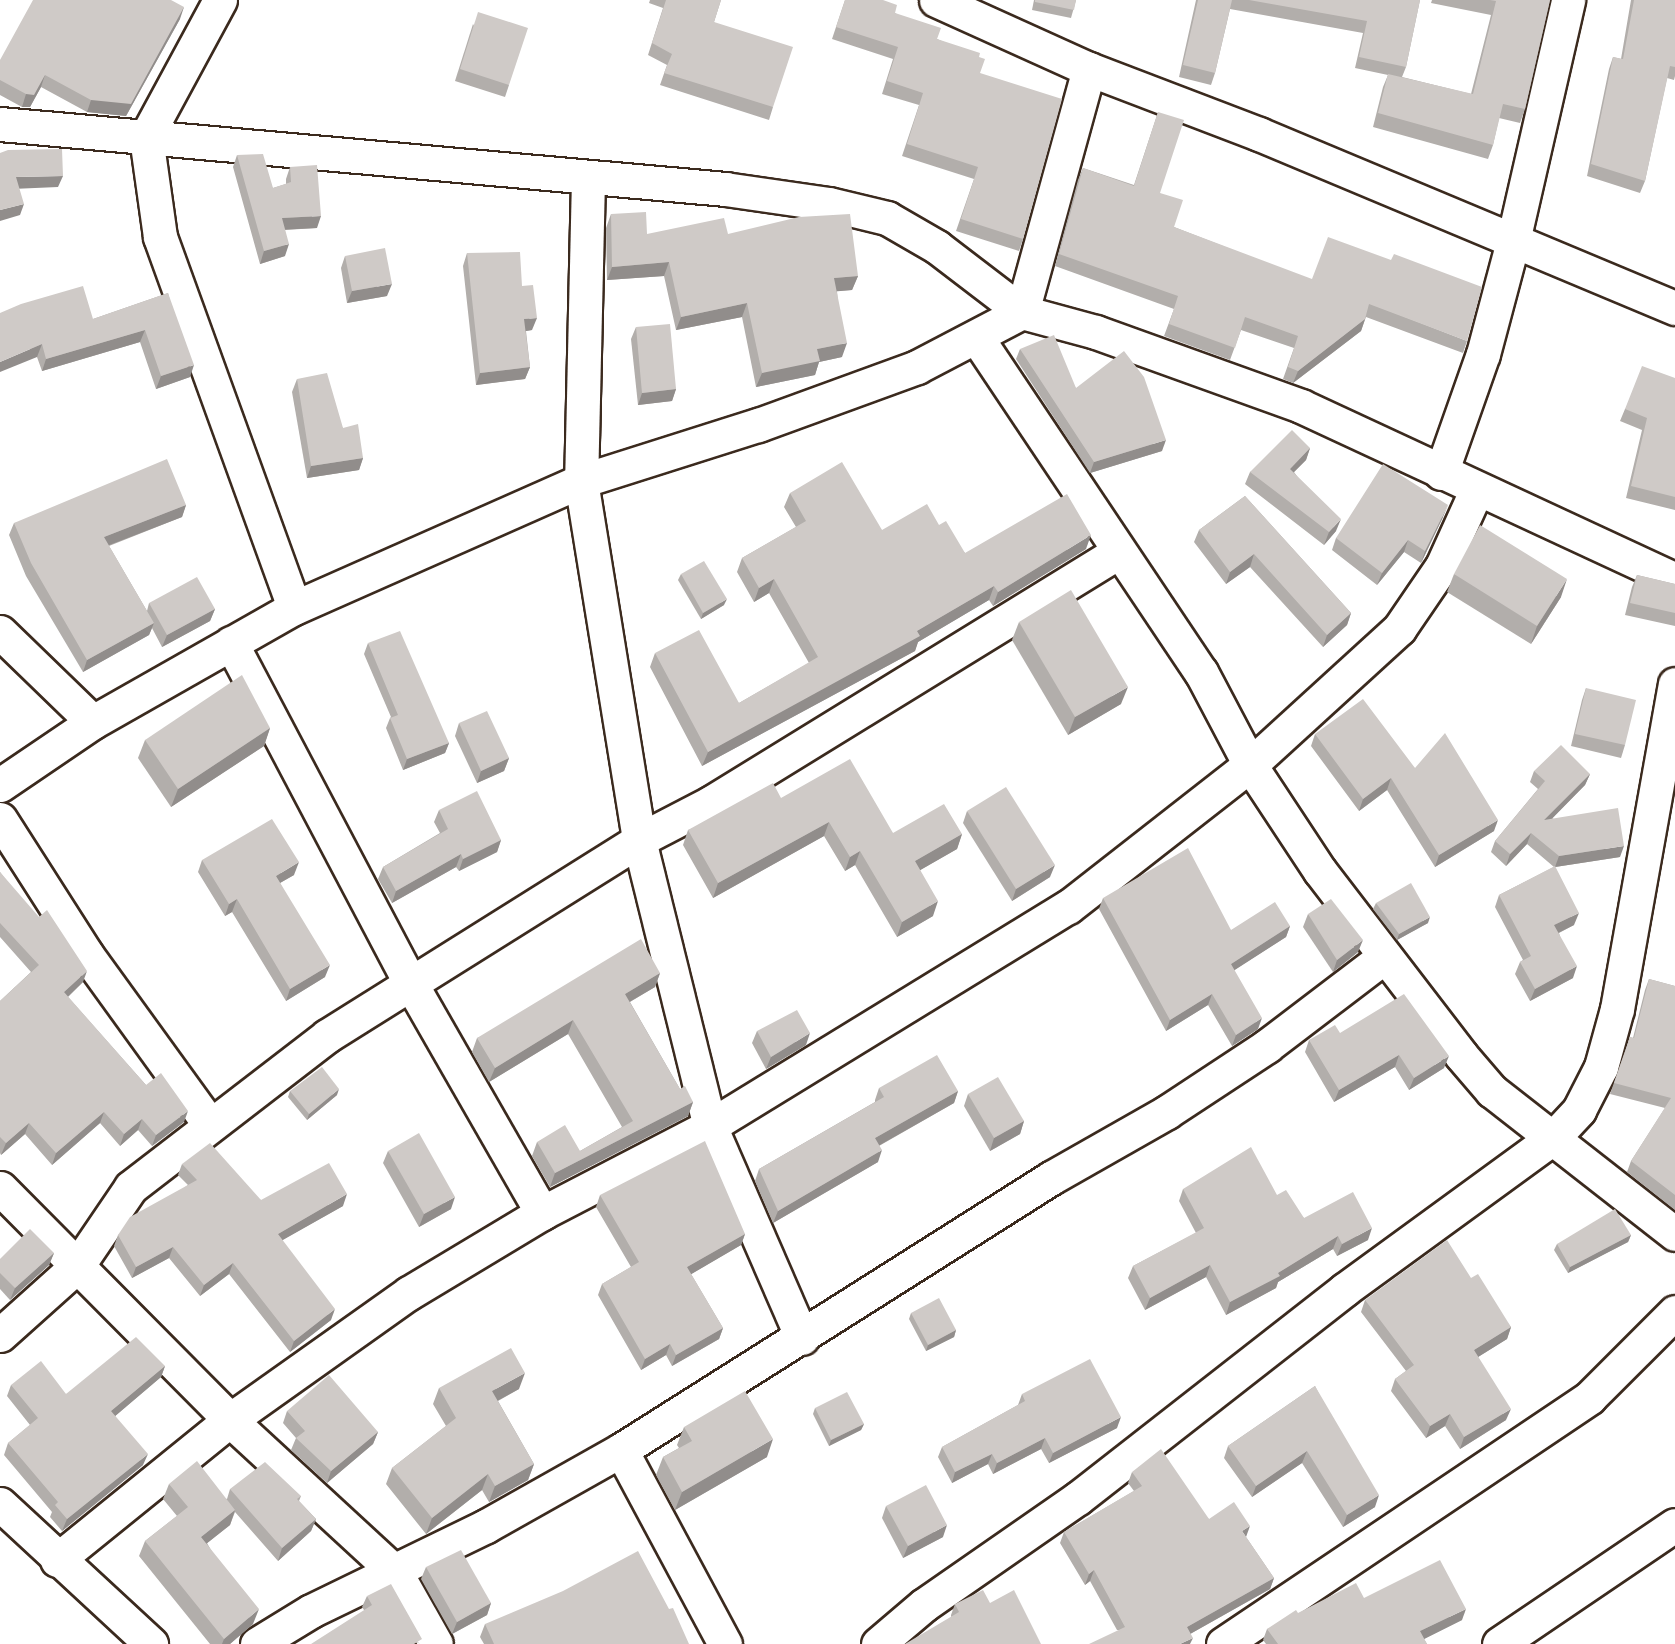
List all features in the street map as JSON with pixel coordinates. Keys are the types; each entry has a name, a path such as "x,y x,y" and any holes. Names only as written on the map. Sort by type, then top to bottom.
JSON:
{"street":[{"path":"220,0 146,137 160,237 294,608"},
{"path":"936,0 1088,69 1259,134 1675,308"},
{"path":"1441,473 1482,354 1513,242 1568,0"},
{"path":"0,785 93,722 294,608 581,481 771,421 917,367 977,338 1022,312 1088,69"},
{"path":"0,124 738,191 829,204 887,218 937,247 1022,312 1096,332 1301,406 1675,580"},
{"path":"588,178 581,481 639,840 710,1126 802,1338"},
{"path":"977,338 1200,672 1250,765 1320,871 1384,957 1492,1091 1675,1234"},
{"path":"57,1560 230,1420 409,1293 542,1213 710,1126 1068,907 1250,765 1399,629 1442,566 1477,489"},
{"path":"0,1335 78,1265 131,1187 327,1036 639,840 712,802 1118,552"},
{"path":"0,632 93,722"},
{"path":"231,643 411,984 542,1213"},
{"path":"878,1644 924,1605 1078,1498 1344,1290 1554,1137 1579,1110 1601,1067 1661,844 1675,684"},
{"path":"0,820 87,955 210,1125"},
{"path":"257,1644 311,1611 396,1573 621,1450 802,1338 1051,1178 1167,1112 1267,1045 1384,957"},
{"path":"0,1188 230,1420 396,1573 436,1644"},
{"path":"1223,1644 1590,1397 1675,1312"},
{"path":"621,1450 724,1644"},
{"path":"0,1504 57,1560 152,1644"},
{"path":"1499,1644 1675,1525"}],"building":[{"path":"33,0 171,0 184,7 131,104 91,100 45,75 34,95 26,94 0,80 0,60"},
{"path":"666,0 721,0 714,22 793,47 773,107 664,73 672,54 652,43"},
{"path":"845,0 883,0 897,5 895,13 941,28 937,39 980,53 979,57 985,59 980,73 1062,99 1023,239 961,219 978,167 907,144 923,93 887,81 898,47 836,27"},
{"path":"1035,0 1076,0 1074,10"},
{"path":"1198,0 1232,0 1215,73 1183,65"},
{"path":"1249,0 1420,0 1406,67 1359,57 1367,21"},
{"path":"1490,0 1550,0 1525,109 1503,104 1493,145 1378,113 1388,74 1473,94 1496,1"},
{"path":"1634,0 1675,0 1675,67 1670,66 1645,181 1591,164 1613,57 1623,59"},
{"path":"478,12 528,28 509,85 460,69"},
{"path":"1158,112 1184,120 1160,193 1183,200 1174,227 1312,279 1328,237 1391,260 1394,254 1482,287 1467,341 1369,304 1365,319 1298,371 1288,367 1298,336 1245,317 1235,348 1169,324 1178,296 1059,254 1083,168 1134,186"},
{"path":"62,149 63,176 16,177 24,204 0,210 0,153 8,150"},
{"path":"263,154 273,188 291,182 290,167 317,165 321,216 282,218 289,244 264,251 237,155"},
{"path":"646,212 647,234 724,218 728,234 799,217 850,214 858,276 834,278 847,343 817,349 820,361 762,373 747,303 681,317 669,262 612,267 611,214"},
{"path":"385,248 392,284 352,291 345,256"},
{"path":"520,252 522,286 533,285 537,318 524,319 530,367 480,373 467,253"},
{"path":"83,286 93,319 168,293 194,365 161,376 145,330 46,359 42,344 0,362 0,313"},
{"path":"670,324 676,389 642,393 636,327"},
{"path":"1054,335 1076,388 1124,351 1144,377 1166,440 1094,462 1020,349"},
{"path":"1642,366 1675,378 1675,497 1631,486 1647,418 1625,409"},
{"path":"327,373 343,428 358,424 363,458 311,466 297,379"},
{"path":"1292,430 1310,448 1290,469 1341,519 1329,532 1250,472"},
{"path":"167,459 186,505 104,537 154,623 87,660 31,563 14,523"},
{"path":"842,462 882,530 927,504 939,525 946,521 965,553 1067,494 1091,535 998,592 994,586 917,631 920,636 708,752 655,653 699,630 739,703 818,657 774,579 759,588 742,558 806,521 790,493"},
{"path":"1383,464 1448,505 1425,551 1408,540 1382,573 1336,538"},
{"path":"1245,496 1351,613 1327,635 1254,554 1230,572 1199,530"},
{"path":"1480,525 1567,579 1537,626 1454,574"},
{"path":"704,561 727,599 703,613 681,574"},
{"path":"1637,575 1675,584 1675,613 1630,603"},
{"path":"197,577 215,609 167,635 149,603"},
{"path":"1071,590 1128,687 1075,717 1019,622"},
{"path":"400,631 449,743 407,759 390,718 398,715 368,643"},
{"path":"242,675 270,728 178,789 145,740"},
{"path":"1586,688 1636,700 1625,745 1575,734"},
{"path":"1363,699 1415,768 1445,733 1498,820 1439,855 1391,778 1363,799 1315,734"},
{"path":"487,711 509,758 481,771 459,723"},
{"path":"1561,745 1590,774 1544,820 1618,808 1624,846 1559,856 1531,833 1510,854 1495,841 1545,781 1534,771"},
{"path":"850,759 893,833 944,804 962,834 915,861 938,901 902,922 860,851 850,857 829,822 718,883 688,830 773,783 781,798"},
{"path":"1006,787 1055,865 1016,889 967,811"},
{"path":"477,791 501,840 463,859 461,854 396,891 383,867 448,829 439,810"},
{"path":"272,819 299,862 276,876 330,965 290,989 237,899 229,904 202,860"},
{"path":"1188,848 1231,930 1275,902 1290,926 1231,964 1262,1018 1236,1035 1212,994 1170,1020 1103,898"},
{"path":"1555,866 1579,913 1554,925 1577,966 1535,989 1520,962 1531,956 1499,895"},
{"path":"0,872 39,917 47,910 87,971 64,992 146,1085 161,1073 188,1111 156,1135 142,1119 124,1134 104,1112 56,1153 29,1123 6,1143 0,1137 0,1001 39,965 0,923"},
{"path":"1411,883 1430,917 1399,934 1376,903"},
{"path":"1331,899 1363,940 1337,960 1308,914"},
{"path":"641,939 660,973 625,994 680,1089 685,1086 693,1102 555,1173 537,1142 565,1125 580,1151 633,1121 573,1020 495,1068 477,1038"},
{"path":"1649,979 1675,986 1675,1195 1631,1161 1671,1098 1614,1083 1630,1037 1634,1038"},
{"path":"1404,994 1449,1056 1414,1078 1399,1055 1339,1090 1309,1040 1335,1025 1340,1033"},
{"path":"797,1010 810,1033 771,1057 757,1031"},
{"path":"937,1055 958,1091 875,1138 882,1150 778,1211 759,1169 884,1097 879,1088"},
{"path":"322,1067 339,1089 309,1114 290,1091"},
{"path":"998,1077 1024,1121 994,1138 968,1094"},
{"path":"419,1133 455,1197 424,1214 388,1151"},
{"path":"705,1141 745,1234 687,1267 723,1328 676,1355 670,1344 645,1359 602,1284 639,1262 600,1195"},
{"path":"210,1143 261,1200 329,1163 347,1194 278,1234 335,1309 294,1341 233,1263 204,1285 173,1247 136,1267 118,1235 130,1217 197,1180 182,1164"},
{"path":"1251,1147 1277,1195 1286,1190 1304,1218 1353,1192 1372,1228 1342,1244 1338,1236 1278,1273 1280,1276 1230,1302 1210,1265 1150,1298 1133,1266 1204,1228 1183,1189"},
{"path":"1615,1209 1631,1235 1570,1267 1557,1244"},
{"path":"30,1229 54,1253 15,1288 0,1273 0,1259"},
{"path":"1447,1240 1471,1278 1478,1274 1511,1327 1474,1350 1511,1409 1464,1437 1450,1414 1430,1426 1395,1379 1414,1365 1365,1300"},
{"path":"939,1298 956,1330 928,1345 911,1313"},
{"path":"136,1337 165,1366 111,1411 148,1454 67,1519 55,1505 58,1502 8,1443 38,1418 11,1385 41,1361 66,1394"},
{"path":"511,1348 525,1373 492,1391 534,1464 495,1486 488,1474 432,1518 392,1468 456,1418 439,1388"},
{"path":"1090,1359 1121,1417 1053,1453 1045,1438 997,1463 992,1454 955,1472 942,1447 1025,1401 1022,1394"},
{"path":"329,1375 378,1432 331,1471 296,1438 305,1431 287,1411"},
{"path":"1315,1386 1379,1495 1347,1515 1307,1451 1256,1486 1228,1446"},
{"path":"745,1391 773,1439 682,1492 663,1457 692,1441 684,1427"},
{"path":"847,1392 864,1424 831,1440 815,1408"},
{"path":"1161,1449 1209,1519 1234,1502 1250,1526 1242,1531 1274,1578 1187,1627 1193,1638 1180,1644 1089,1644 1125,1627 1094,1570 1089,1574 1064,1532 1142,1486 1132,1472"},
{"path":"197,1461 235,1510 201,1537 259,1609 224,1639 145,1541 188,1507 169,1484"},
{"path":"265,1462 301,1496 297,1499 316,1519 282,1548 230,1489"},
{"path":"926,1485 947,1525 908,1546 886,1506"},
{"path":"461,1550 491,1603 457,1622 426,1567"},
{"path":"638,1551 669,1609 673,1608 689,1644 494,1644 485,1624 563,1591"},
{"path":"1440,1560 1466,1609 1420,1631 1427,1644 1278,1644 1267,1629 1296,1610 1298,1613 1356,1583 1364,1598"},
{"path":"391,1584 422,1639 414,1644 311,1644 372,1605 367,1596"},
{"path":"983,1590 990,1603 1014,1590 1041,1644 905,1644 959,1612 955,1604"}]}
